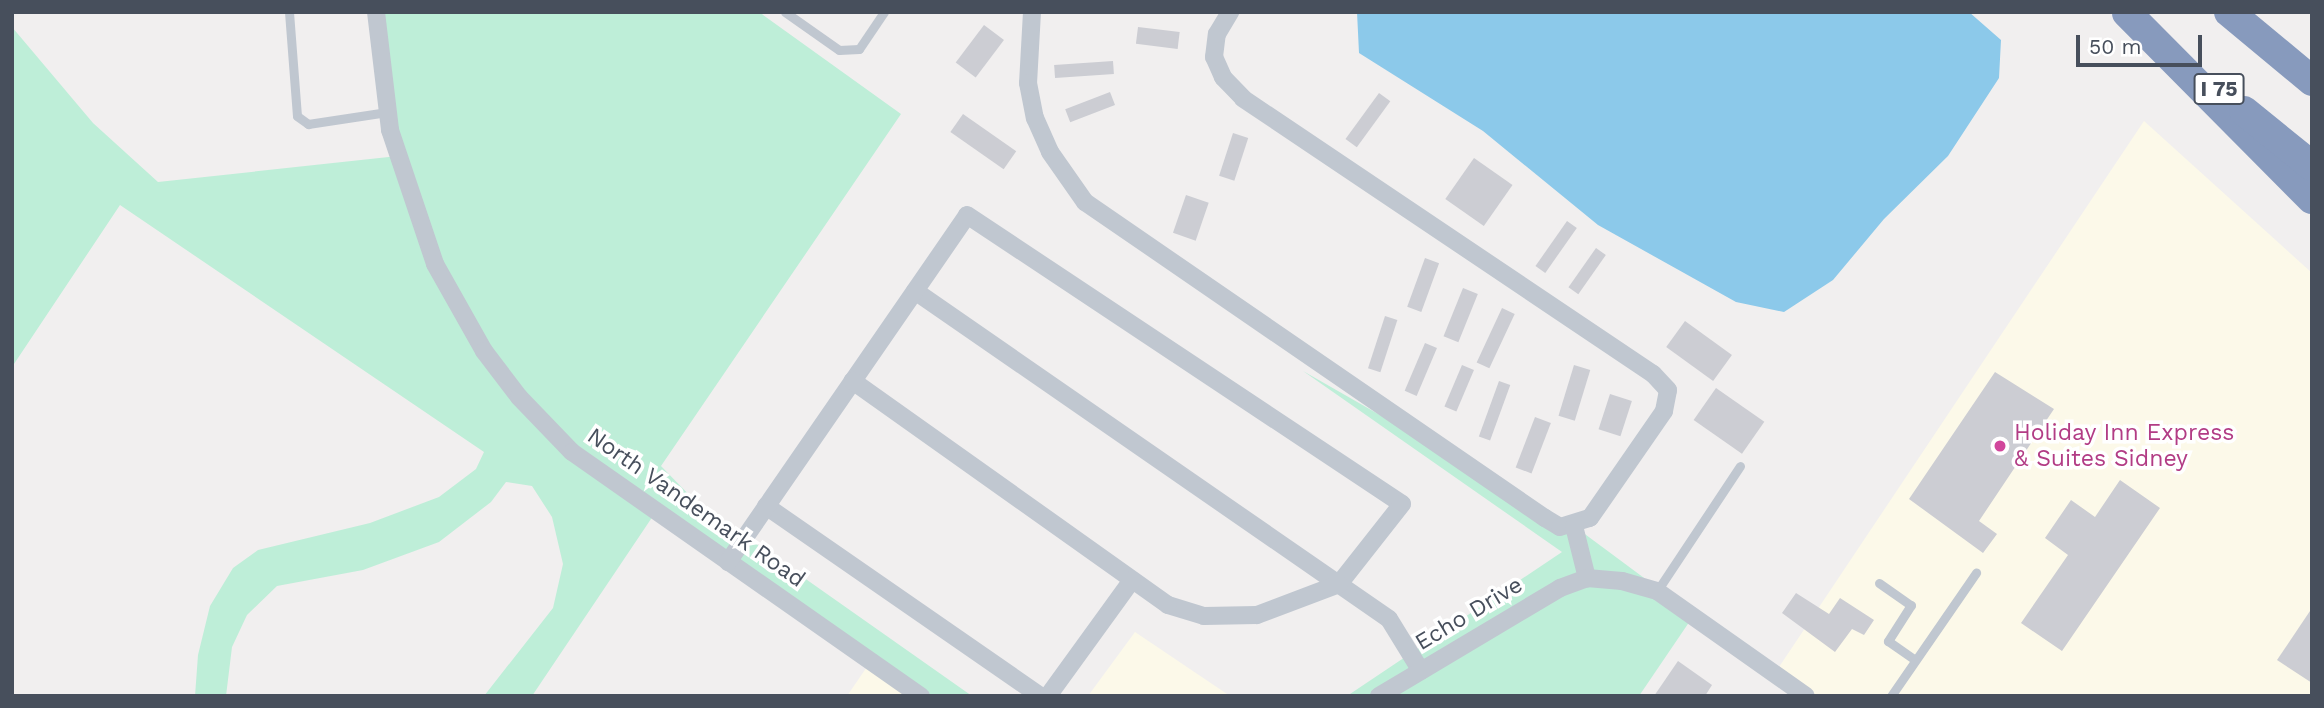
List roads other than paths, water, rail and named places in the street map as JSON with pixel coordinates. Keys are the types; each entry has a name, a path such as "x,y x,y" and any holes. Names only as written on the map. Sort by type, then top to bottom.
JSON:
{"highway":[{"name":"I 75","path":"2126,13 2312,166"},
{"path":"2126,13 2312,200"},
{"path":"2232,15 2312,70"},
{"path":"2232,15 2312,81"}],"street":[{"name":"North Vandemark Road","path":"376,12 387,113 435,264 484,351 519,397 572,452 921,696"},
{"path":"1032,12 1028,83 1035,118 1050,152 1085,202 1545,518 1560,527 1574,526 1590,518 1664,411 1668,390 1653,374 1243,98 1223,77 1214,57 1217,34 1230,12"},
{"path":"728,562 967,215 1402,504 1339,584 1256,615 1204,615 1168,606 853,381"},
{"path":"915,292 1389,619 1421,671"},
{"path":"766,506 1040,696"},
{"path":"1574,526 1587,578 1622,581 1657,592 1807,696"},
{"name":"Echo Drive","path":"1379,696 1560,588 1587,578"},
{"path":"1048,696 1132,580"}],"lane":[{"path":"289,12 297,116 308,124 387,113"},
{"path":"785,12 839,50 859,49 884,12"},
{"path":"1657,592 1740,466"},
{"path":"1891,696 1976,573"},
{"path":"1879,583 1911,605 1888,641 1915,660"}],"water":[{"path":"1357,12 1969,12 2001,40 1999,78 1948,156 1884,219 1833,280 1784,312 1736,302 1598,225 1483,131 1359,53"}],"place":[{"name":"Holiday Inn Express & Suites Sidney","path":"2000,446"}]}
